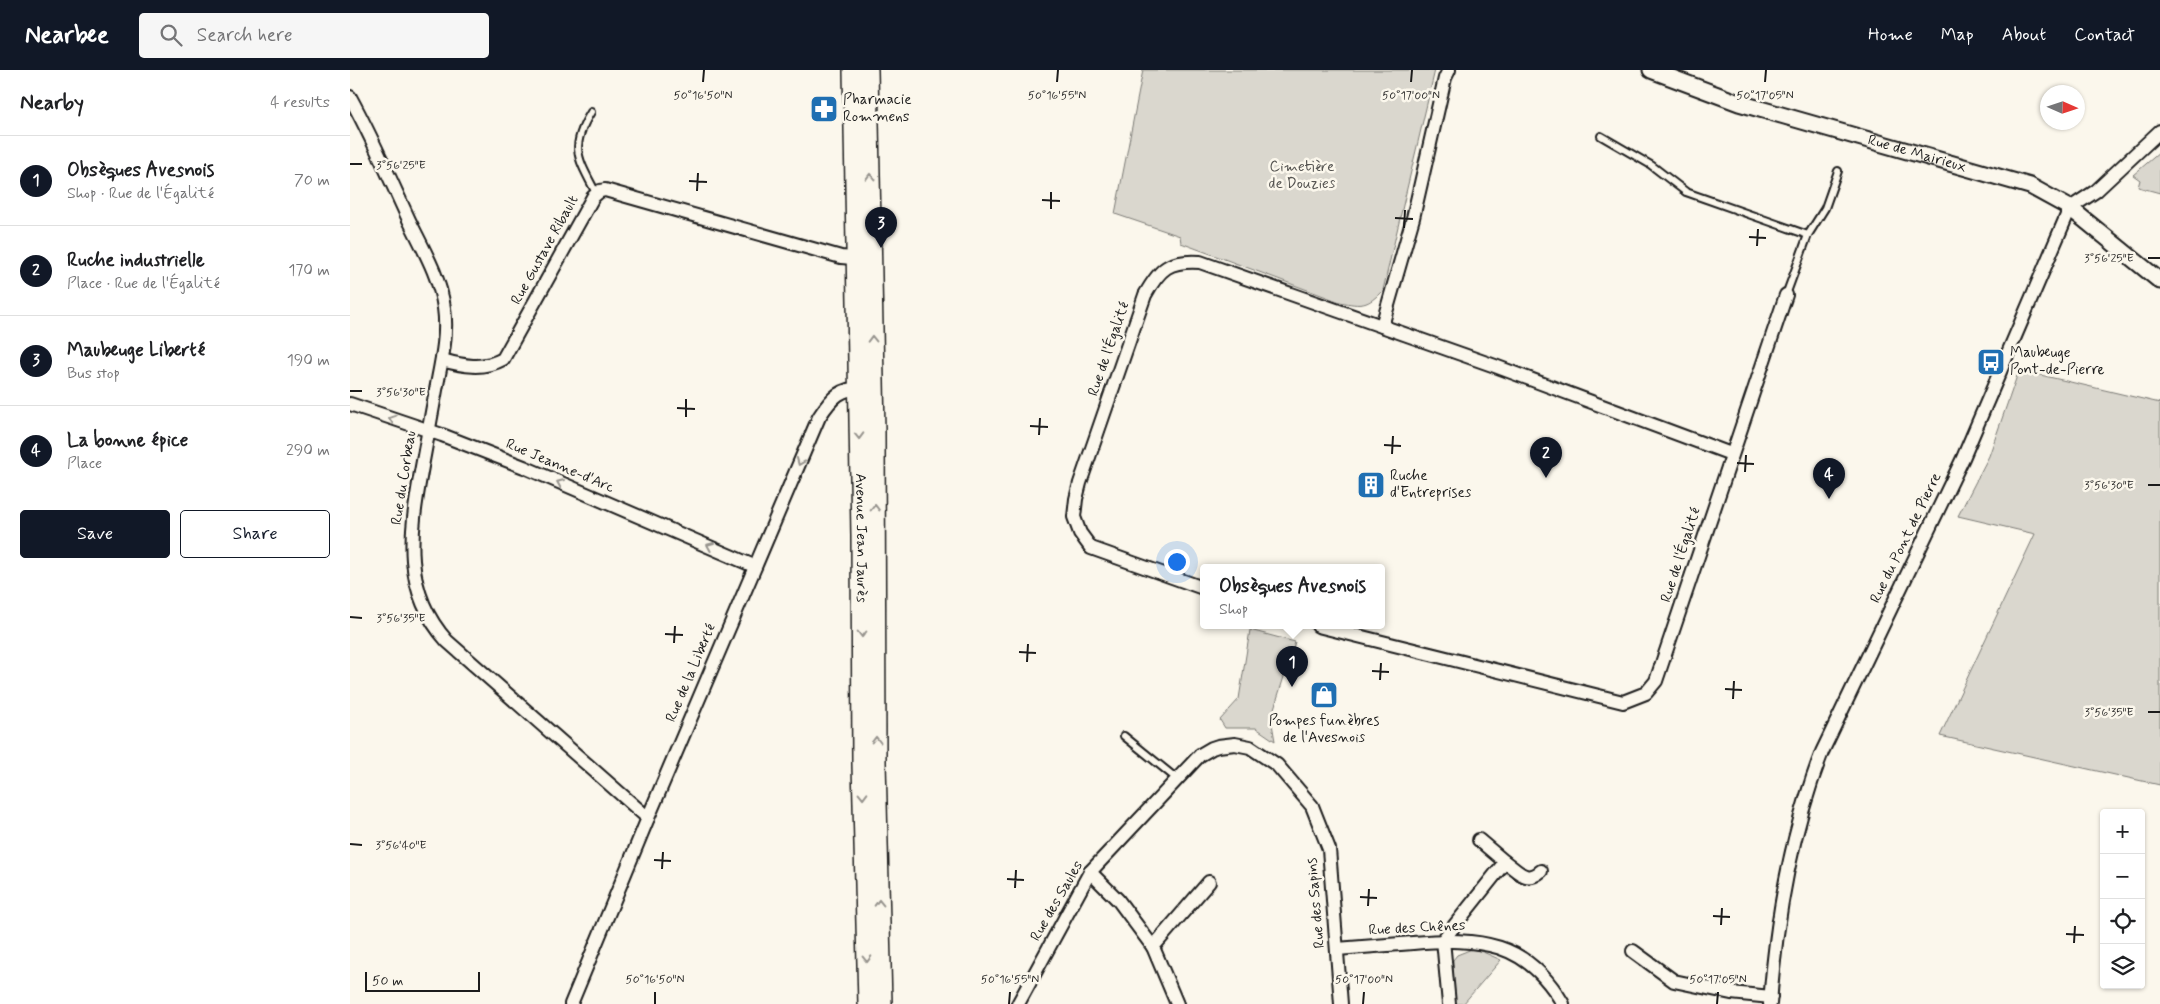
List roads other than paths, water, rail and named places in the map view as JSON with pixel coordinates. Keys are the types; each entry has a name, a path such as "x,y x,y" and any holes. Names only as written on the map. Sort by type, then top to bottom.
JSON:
{"main road":[{"name":"Avenue Jean Jaurès","path":"853,70 864,259"},
{"name":"Avenue Jean Jaurès","path":"868,70 864,259 865,388 862,764 868,1004"},
{"name":"Avenue Jean Jaurès","path":"865,388 875,432 876,762 882,1004"}],"street":[{"path":"1382,326 1413,218 1443,85 1449,70"},
{"name":"Rue de Mairieux","path":"1651,70 1748,106 2016,181 2070,208 2160,281"},
{"name":"Rue du Corbeau","path":"350,97 361,117 439,288 444,306 445,330 442,360 411,535 415,574 421,596 432,620 447,641 648,818"},
{"path":"2070,208 2105,183 2160,131"},
{"name":"Rue Gustave Ribault","path":"442,360 477,367 492,365 503,359 596,194 605,190 841,257 864,259"},
{"name":"Rue du Pont de Pierre","path":"1770,1001 1778,917 1784,884 1809,786 1841,711 1963,458 2070,208"},
{"name":"Rue de l'Égalité","path":"1200,587 1090,548 1080,533 1074,517 1080,483 1145,295 1154,278 1168,265 1183,261 1200,262 1382,326 1731,454 1656,681 1646,693 1623,702 1330,629"},
{"path":"1731,454 1786,295"},
{"name":"Rue de la Liberté","path":"570,1004 754,566 819,417 829,401 844,390 865,388"},
{"name":"Rue Jeanne-d'Arc","path":"350,404 428,431 524,468 754,566"},
{"name":"Rue des Sapins","path":"1212,748 1235,744 1250,747 1277,765 1312,806 1329,850 1341,1004"},
{"name":"Rue des Saules","path":"1018,1004 1090,872 1200,755 1212,748"},
{"path":"1479,840 1528,878 1533,878 1540,871"},
{"path":"1449,1004 1443,940 1505,862"},
{"path":"1090,872 1118,900 1153,947 1177,1004"},
{"path":"1153,947 1209,882"},
{"name":"Rue des Chênes","path":"1337,949 1443,940 1478,941 1517,954 1546,978 1564,1004"},
{"path":"1633,951 1674,982 1770,1001"}],"lane":[{"path":"592,112 582,128 577,146 579,157 596,194"},
{"path":"1601,136 1651,165 1686,192 1808,235"},
{"path":"1786,295 1808,235 1825,208 1838,171"},
{"path":"1124,736 1177,779"}],"place":[{"name":"Pharmacie Rommens","path":"824,109"},
{"name":"Maubeuge Liberté","path":"881,248"},
{"name":"Maubeuge Pont-de-Pierre","path":"1991,362"},
{"name":"Ruche industrielle","path":"1546,478"},
{"name":"Ruche d'Entreprises","path":"1371,485"},
{"name":"La bonne épice","path":"1829,499"},
{"name":"Obsèques Avesnois","path":"1292,687"},
{"name":"Pompes funèbres de l'Avesnois","path":"1324,695"}],"park label":[{"name":"Cimetière de Douzies","path":"1302,176"}]}
